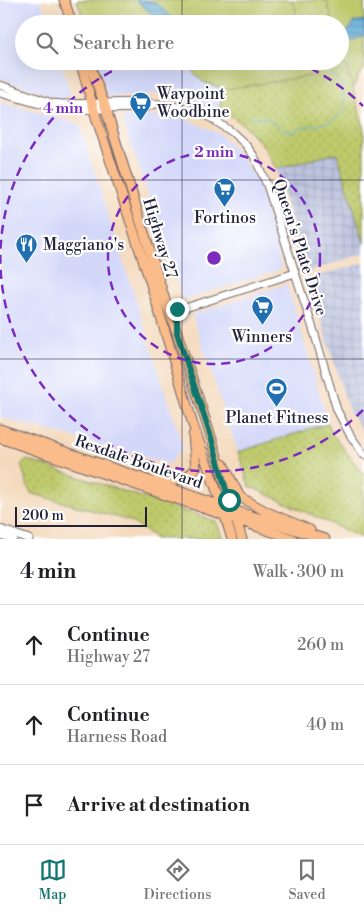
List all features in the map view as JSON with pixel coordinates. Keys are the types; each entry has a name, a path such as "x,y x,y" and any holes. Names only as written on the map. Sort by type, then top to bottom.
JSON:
{"main road":[{"path":"64,0 69,15"},
{"name":"Highway 27","path":"83,70 150,281 193,425 222,505 232,539"},
{"name":"Highway 27","path":"92,70 105,106 242,539"},
{"path":"144,478 180,480 191,474 196,468 193,425"},
{"name":"Rexdale Boulevard","path":"0,429 232,509 326,539"},
{"name":"Rexdale Boulevard","path":"0,438 293,539"},
{"path":"212,440 240,497 267,512 298,524 326,539"}],"street":[{"name":"Queen's Plate Drive","path":"0,85 16,94"},
{"name":"Queen's Plate Drive","path":"0,93 16,94 52,103 93,107 145,108 154,104 186,108 208,116 232,132 245,144 254,156 268,184 337,410 350,435 364,455"},
{"path":"165,300 172,308 182,310 295,273"},
{"path":"177,333 177,317 182,310"},
{"path":"0,529 29,539"},
{"path":"0,535 13,539"}],"shaded area":[{"path":"0,0 41,0 45,15 15,15 15,70 63,70 71,95 61,99 0,78"},
{"path":"100,70 191,70 203,82 226,89 219,107 213,108 177,96 153,94 108,97"},
{"path":"0,102 79,124 183,447 169,464 0,417"},
{"path":"171,116 186,119 220,134 238,153 257,181 282,269 183,300 122,117"},
{"path":"337,152 364,243 364,253 307,272 276,169"},
{"path":"364,263 364,432 350,413 308,279"},
{"path":"287,284 328,423 238,452 192,315"}],"green space":[{"path":"77,0 364,0 364,70 360,73 353,88 364,129 364,243 337,153 276,169 262,144 242,124 219,107 226,89 203,82 191,70 349,70 349,15 82,15"},
{"path":"77,0 292,0 297,15 82,15"},
{"path":"326,0 364,0 364,70 360,73 353,88 348,70 349,15 331,15"},
{"path":"191,70 315,70 316,75 226,89 203,82"},
{"path":"328,423 333,435 364,474 364,539 249,486 238,452"},
{"path":"27,460 216,521 223,539 155,539 130,521 30,493 21,465"}],"water":[{"path":"136,0 157,4 169,15 153,15"},
{"path":"364,20 364,36 349,42 349,30 354,22"}],"waterway":[{"path":"249,118 265,118 284,129 295,132 298,128 327,123 332,120 343,111 344,92 342,86 327,70"}],"place":[{"name":"Waypoint Woodbine","path":"141,121"},
{"name":"Fortinos","path":"225,207"},
{"name":"Maggiano's","path":"27,263"},
{"name":"Winners","path":"262,326"},
{"name":"Planet Fitness","path":"277,407"}],"route":[{"path":"177,309 182,310 176,321 177,333 212,440 229,500"}]}
